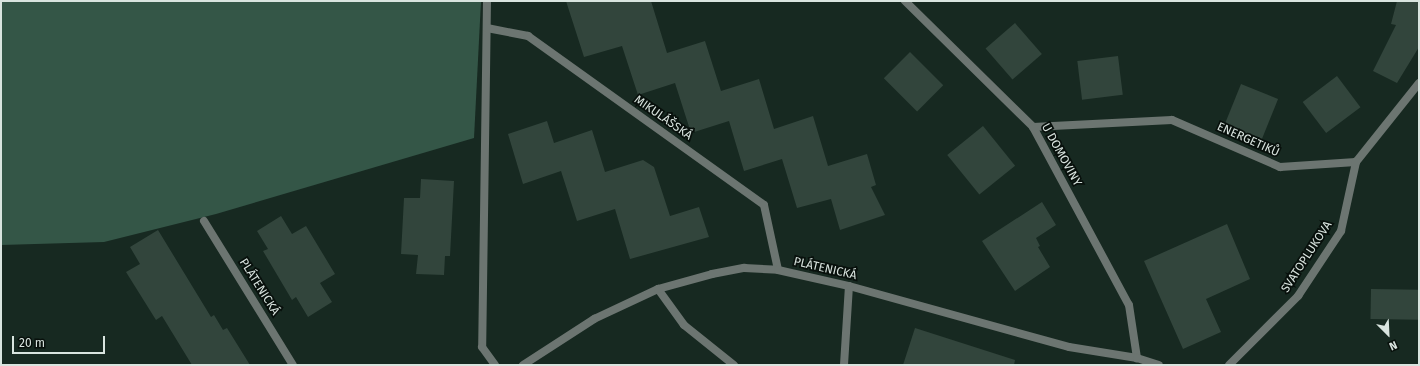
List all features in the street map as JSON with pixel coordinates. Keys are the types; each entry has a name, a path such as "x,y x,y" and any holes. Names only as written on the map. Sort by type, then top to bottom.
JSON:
{"street":[{"path":"487,1 482,347 495,365"},
{"name":"U DOMOVINY","path":"905,1 1033,127 1129,305 1137,358"},
{"name":"MIKULÁŠSKÁ","path":"487,28 528,36 764,205 778,270"},
{"path":"1356,162 1419,83"},
{"name":"ENERGETIKŮ","path":"1033,127 1172,120 1280,167 1356,162"},
{"name":"SVATOPLUKOVA","path":"1229,365 1298,296 1341,232 1356,162"},
{"name":"PLÁTENICKÁ","path":"204,222 293,365"},
{"name":"PLÁTENICKÁ","path":"523,365 594,319 658,289 712,274 744,268 778,270 849,286 1069,347 1137,358 1159,365"},
{"path":"844,365 849,286"},
{"path":"658,289 684,325 734,365"}],"green space":[{"path":"1,1 481,1 474,138 216,214 104,242 1,245"}],"building":[{"path":"566,1 651,1 667,53 705,41 721,91 759,79 774,129 813,116 828,166 867,154 876,185 871,187 885,215 840,230 831,199 797,208 782,159 744,171 729,121 691,133 675,83 638,95 622,46 584,57"},
{"path":"1397,1 1419,1 1419,47 1397,83 1373,71 1396,25 1391,24"},
{"path":"1015,23 1042,54 1012,80 986,49"},
{"path":"910,52 943,85 917,111 884,78"},
{"path":"1118,56 1123,95 1082,100 1077,61"},
{"path":"1337,76 1360,107 1326,133 1303,102"},
{"path":"1241,84 1278,99 1261,141 1224,126"},
{"path":"547,121 554,143 592,130 605,172 643,160 654,167 670,216 699,207 709,237 630,259 615,209 577,221 561,171 523,184 508,134"},
{"path":"983,126 1015,166 979,195 947,155"},
{"path":"421,179 454,181 450,256 445,256 444,275 416,274 418,255 401,254 404,198 420,198"},
{"path":"1042,202 1056,225 1036,238 1040,246 1038,247 1050,267 1015,291 982,241"},
{"path":"281,216 292,234 306,226 335,274 320,283 332,302 308,317 296,297 292,300 263,251 268,249 257,231"},
{"path":"1227,224 1250,279 1206,299 1221,332 1183,349 1144,261"},
{"path":"158,230 211,317 214,315 223,330 227,328 250,365 192,365 162,316 156,320 126,272 140,264 130,247"},
{"path":"1371,289 1419,290 1418,320 1370,319"},
{"path":"915,328 1015,360 1014,365 903,365"}]}
